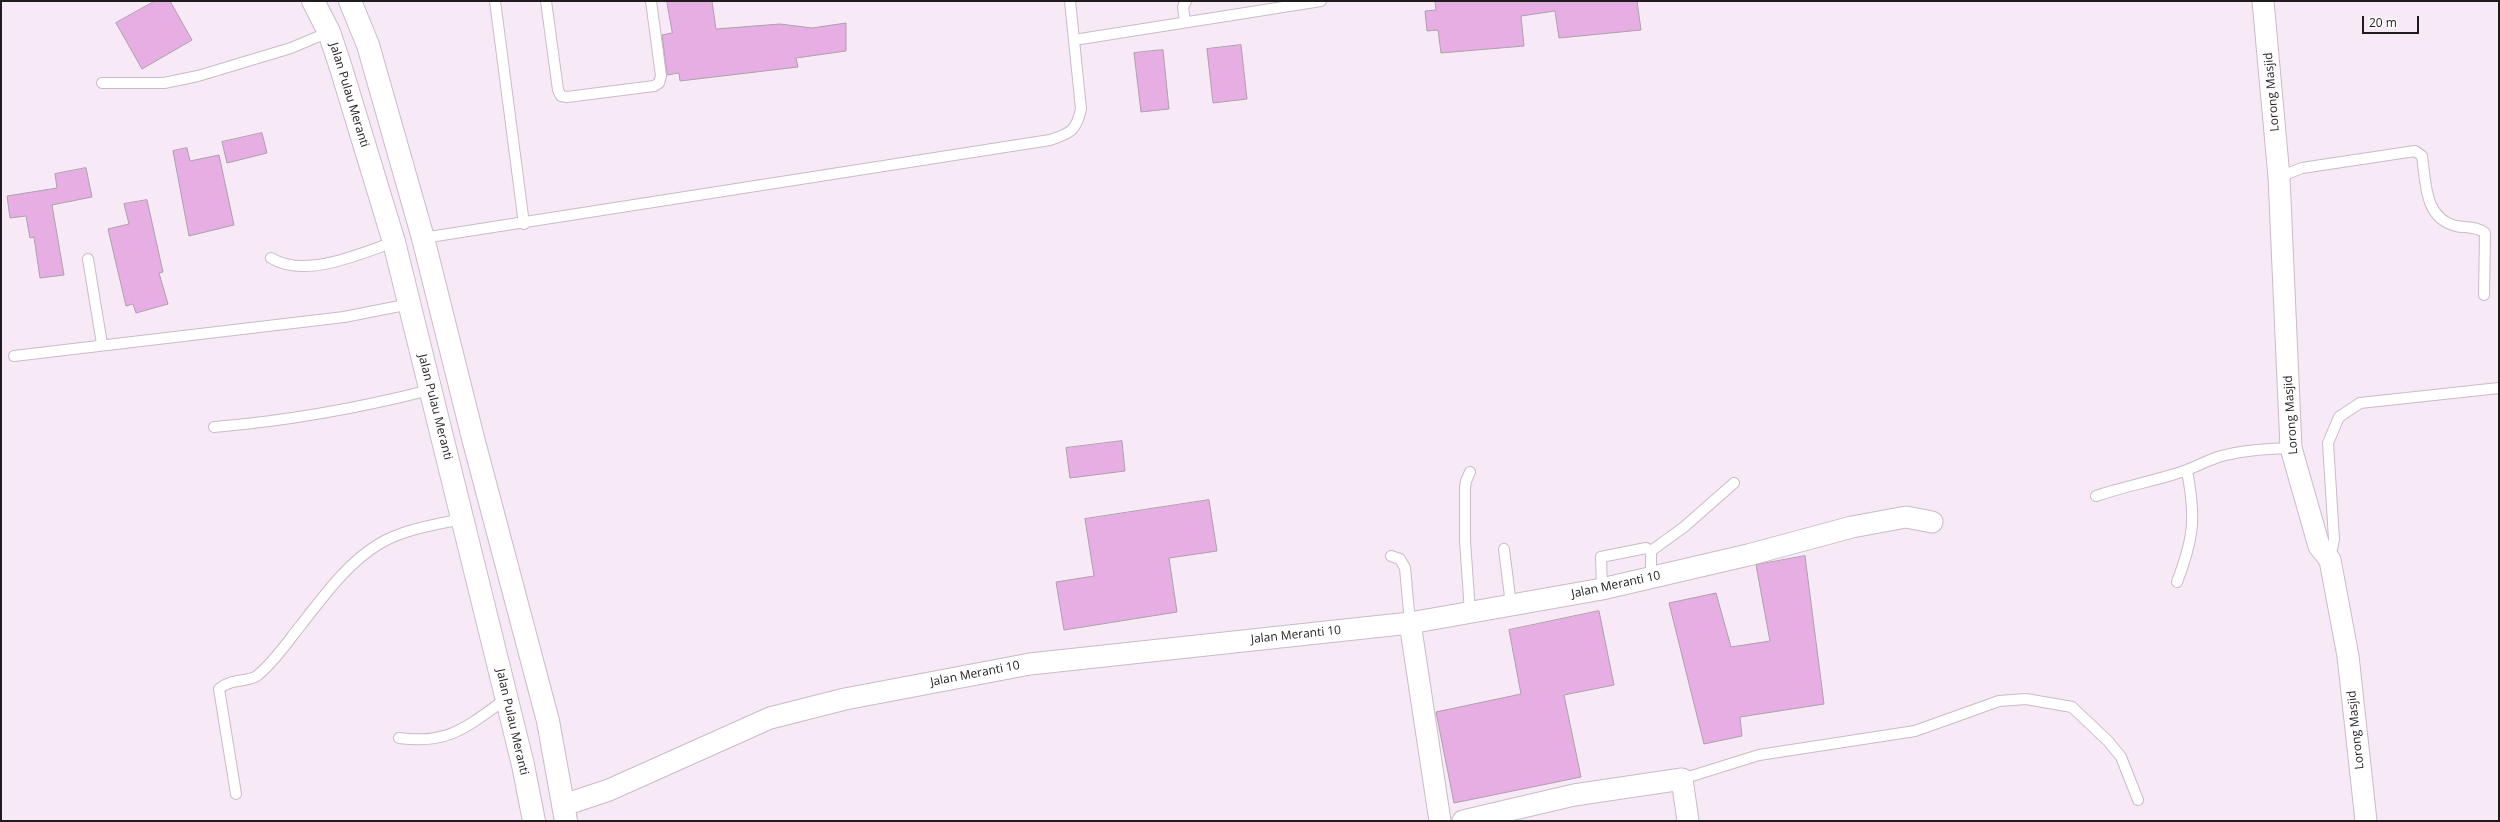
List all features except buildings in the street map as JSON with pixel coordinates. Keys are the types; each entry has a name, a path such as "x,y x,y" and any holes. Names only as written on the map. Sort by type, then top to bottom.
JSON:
{"main road":[{"name":"Jalan Pulau Meranti","path":"313,1 328,32 394,242 507,698 523,765 534,821"},
{"path":"350,1 368,45 423,238 473,438 548,721 565,813"},
{"path":"523,765 556,759"}],"street":[{"name":"Lorong Masjid","path":"2263,1 2279,177 2291,448 2319,546 2330,560 2348,656 2366,821"},
{"name":"Jalan Meranti 10","path":"565,813 609,790 770,718 845,699 1030,664 1410,623 1602,589 1748,556 1852,527 1906,517 1932,522"},
{"path":"1410,623 1440,821"},
{"path":"1463,821 1574,795 1682,779 1688,821"}],"lane":[{"path":"495,1 524,224"},
{"path":"546,1 558,90 561,96 567,97 654,86 660,82 661,76 652,1"},
{"path":"423,238 524,224 1050,140 1067,134 1077,125 1081,109 1070,1"},
{"path":"1185,22 1183,8 1186,1"},
{"path":"1074,40 1321,1"},
{"path":"102,83 164,83 198,76 291,48 328,32"},
{"path":"2279,177 2302,168 2415,152 2422,156 2427,195 2432,210 2440,220 2456,226 2479,228 2485,233 2484,296"},
{"path":"271,258 283,265 304,266 343,260 394,242"},
{"path":"88,259 102,344"},
{"path":"14,356 102,344 344,316 410,304"},
{"path":"2330,560 2334,539 2328,443 2339,417 2360,403 2499,388"},
{"path":"214,427 278,421 362,406 430,390"},
{"path":"2096,496 2134,484 2187,471 2217,458 2241,451 2291,448"},
{"path":"2177,582 2192,534 2194,505 2187,471"},
{"path":"1470,472 1466,480 1466,541 1470,612"},
{"path":"1651,551 1684,527 1734,484"},
{"path":"236,794 219,688 227,682 257,676 290,641 299,627 338,581 360,558 379,544 405,532 462,519"},
{"path":"1602,589 1601,557 1646,548 1651,551"},
{"path":"1504,549 1511,605"},
{"path":"1651,551 1652,577"},
{"path":"1391,556 1400,559 1405,568 1410,623"},
{"path":"399,738 421,741 440,738 461,731 507,698"},
{"path":"1682,779 1759,755 1915,731 1999,701 2026,699 2072,706 2108,741 2121,757 2138,800"}]}
